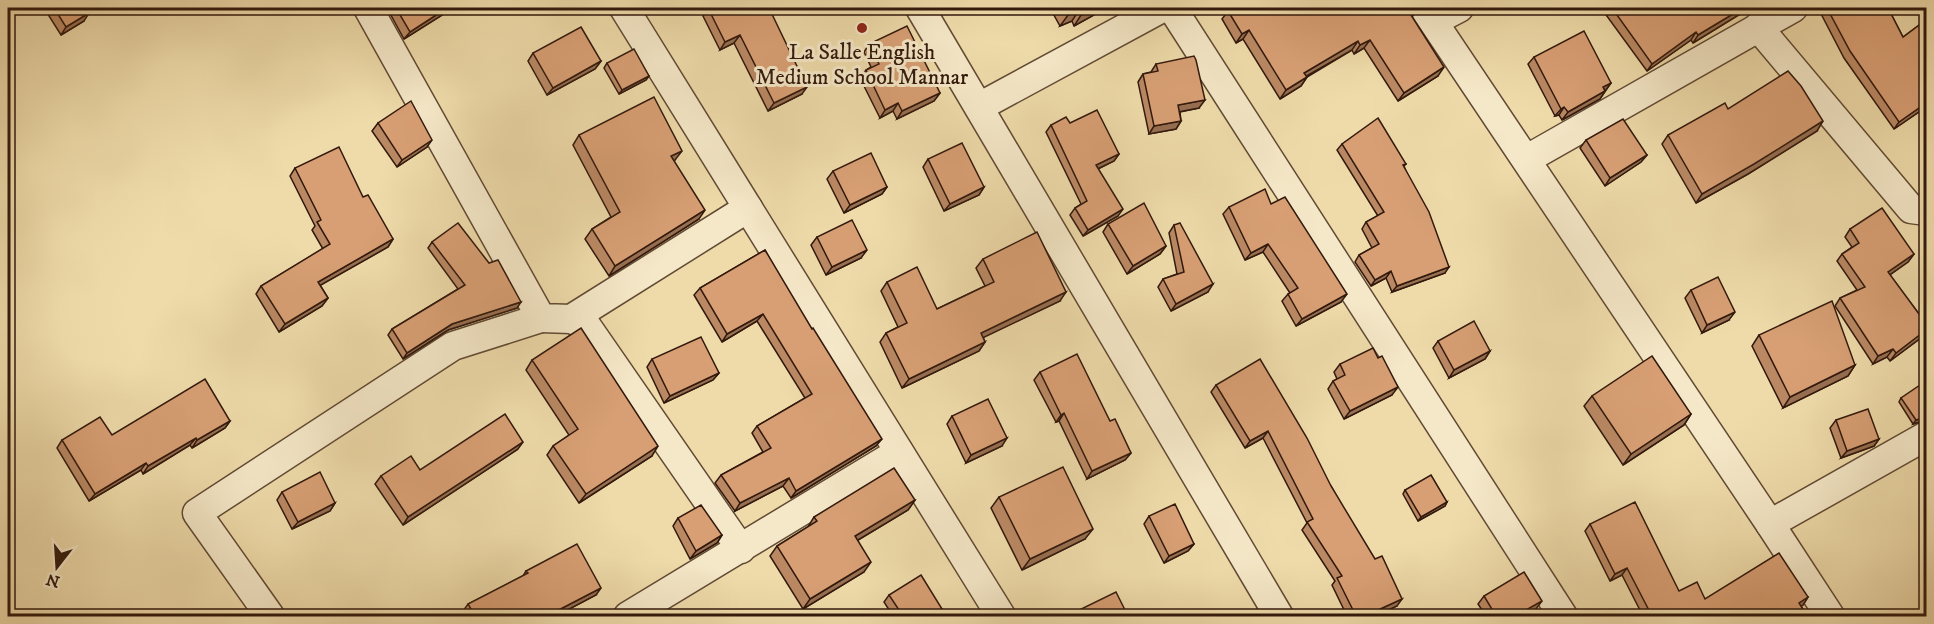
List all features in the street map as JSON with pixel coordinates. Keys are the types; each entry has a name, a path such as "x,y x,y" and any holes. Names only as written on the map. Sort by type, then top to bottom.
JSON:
{"street":[{"path":"368,8 541,318"},
{"path":"624,8 1001,616"},
{"path":"920,8 1280,616"},
{"path":"979,107 1162,8"},
{"path":"1172,8 1563,616"},
{"path":"1459,8 1429,14 1830,616"},
{"path":"1527,159 1793,8"},
{"path":"1758,27 1911,209 1926,211"},
{"path":"571,319 748,208"},
{"path":"270,616 197,513 453,346 541,318 571,319 586,325 741,549"},
{"path":"1770,524 1926,436"},
{"path":"628,616 899,452"}],"building":[{"path":"54,8 86,8 89,13 66,27"},
{"path":"396,8 447,8 410,32"},
{"path":"708,8 769,8 807,87 774,103 740,35 725,42"},
{"path":"1063,8 1095,8 1081,15 1079,10 1068,15"},
{"path":"1234,8 1412,8 1415,13 1411,15 1444,67 1404,93 1370,40 1360,45 1358,41 1304,73 1307,77 1286,90 1249,30 1242,34 1228,11"},
{"path":"1612,8 1743,8 1698,35 1696,32 1652,64"},
{"path":"1827,8 1888,8 1903,37 1926,20 1926,103 1899,122 1850,51"},
{"path":"907,26 940,93 902,111 898,103 885,110 866,70 879,64 869,44"},
{"path":"581,27 601,61 553,88 533,53"},
{"path":"1584,31 1611,83 1603,87 1605,91 1568,112 1564,107 1561,109 1534,57"},
{"path":"634,49 649,76 622,90 607,63"},
{"path":"1194,56 1205,100 1178,105 1181,121 1154,126 1143,74 1158,71 1156,64"},
{"path":"1788,71 1801,86 1823,121 1702,194 1668,135 1725,103 1728,109"},
{"path":"654,97 682,151 671,156 705,210 615,266 592,229 620,212 579,135"},
{"path":"411,101 432,140 402,160 378,123"},
{"path":"1097,110 1119,154 1096,165 1123,209 1088,230 1075,208 1087,201 1051,125 1066,117 1070,123"},
{"path":"1378,118 1406,164 1403,165 1429,212 1449,267 1397,286 1391,271 1375,280 1359,255 1379,244 1366,222 1384,212 1342,144"},
{"path":"1623,119 1647,155 1610,178 1586,140"},
{"path":"962,143 984,187 950,204 928,159"},
{"path":"339,147 363,197 368,195 393,239 318,282 328,298 285,324 261,286 330,244 317,222 321,220 295,168"},
{"path":"871,153 887,187 850,205 833,171"},
{"path":"1265,189 1271,204 1285,197 1347,294 1302,319 1288,294 1298,288 1268,244 1251,253 1229,207"},
{"path":"1144,203 1166,246 1133,266 1108,224"},
{"path":"1882,208 1914,254 1888,272 1919,314 1926,306 1926,330 1896,353 1893,349 1878,356 1840,298 1865,287 1842,254 1859,243 1850,229"},
{"path":"852,220 867,250 832,267 817,237"},
{"path":"458,223 489,263 498,260 521,302 452,324 407,353 392,329 465,285 432,242"},
{"path":"1180,223 1213,284 1176,304 1163,279 1184,272 1174,225"},
{"path":"1037,232 1066,292 981,333 985,342 909,379 886,333 907,323 887,282 917,267 937,309 994,282 983,259"},
{"path":"765,250 882,439 796,491 789,478 740,503 721,475 771,448 757,426 812,394 763,314 727,334 700,288"},
{"path":"1718,277 1735,312 1707,325 1691,290"},
{"path":"1832,301 1855,365 1790,397 1759,335"},
{"path":"1474,321 1490,351 1454,370 1438,341"},
{"path":"581,328 658,446 586,494 553,446 578,429 532,360"},
{"path":"701,337 719,373 670,396 652,359"},
{"path":"1373,348 1378,358 1382,356 1398,387 1350,411 1333,381 1345,375 1340,364"},
{"path":"1077,354 1110,421 1115,419 1131,453 1092,471 1064,413 1061,415 1040,372"},
{"path":"1652,356 1691,414 1631,454 1592,396"},
{"path":"1260,359 1375,559 1382,556 1402,599 1365,616 1356,616 1337,578 1342,576 1307,522 1313,519 1268,431 1250,441 1216,385"},
{"path":"205,379 230,421 148,466 146,463 95,494 62,440 100,417 112,435"},
{"path":"1923,383 1926,388 1926,417 1916,420 1901,398"},
{"path":"988,399 1007,438 971,455 952,416"},
{"path":"1868,409 1879,439 1847,451 1836,420"},
{"path":"505,414 523,442 408,517 381,476 411,456 420,470"},
{"path":"1063,467 1093,529 1030,559 999,497"},
{"path":"894,468 915,500 855,536 871,562 810,599 777,546 817,521 814,517"},
{"path":"320,472 335,503 298,522 282,492"},
{"path":"1431,475 1447,502 1421,517 1405,490"},
{"path":"1635,502 1679,591 1697,582 1705,599 1779,553 1808,597 1799,603 1807,616 1652,616 1627,568 1615,574 1590,524"},
{"path":"1175,504 1194,544 1169,556 1149,516"},
{"path":"701,505 722,535 696,551 678,518"},
{"path":"577,544 601,588 547,616 475,616 468,604"},
{"path":"1524,572 1542,601 1515,616 1496,616 1484,596"},
{"path":"921,575 942,609 929,616 903,616 889,595"},
{"path":"1116,592 1128,616 1075,616 1073,613"}],"place":[{"name":"La Salle English Medium School Mannar","path":"862,28"}]}
